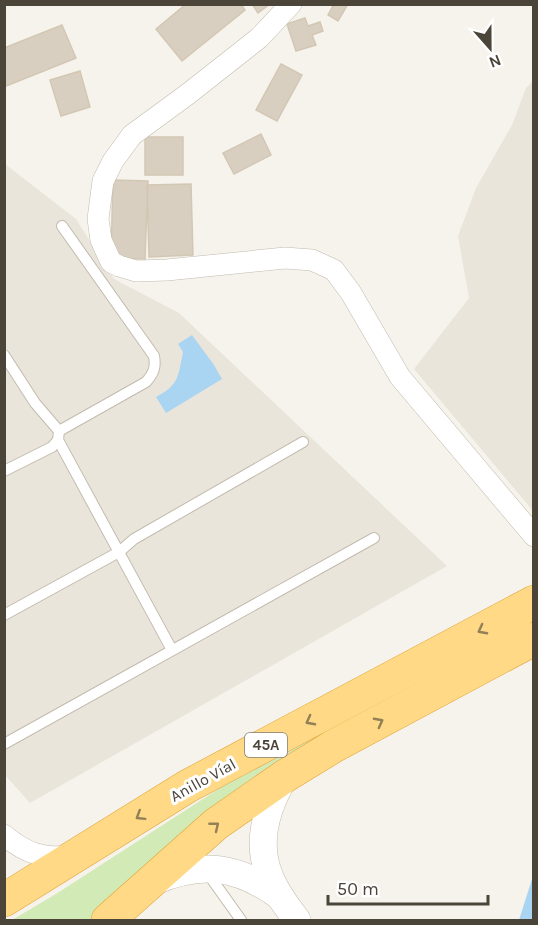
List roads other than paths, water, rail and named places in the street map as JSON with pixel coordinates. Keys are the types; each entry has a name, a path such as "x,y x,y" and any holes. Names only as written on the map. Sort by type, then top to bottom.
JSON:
{"highway":[{"name":"Anillo Víal","path":"4,900 188,786 534,602"},
{"name":"45A","path":"108,921 216,824 285,776 334,746 534,639"}],"street":[{"path":"291,4 259,38 132,135 113,161 103,181 98,219 101,240 111,262 136,271 285,258 312,260 334,270 351,293 400,377 534,536"},
{"path":"285,776 274,794 267,814 263,834 264,855 269,876 278,895 297,921"},
{"path":"4,835 17,846 35,854 55,858 75,856"},
{"path":"149,884 175,873 204,868 243,874 262,883 278,895"}],"lane":[{"path":"4,471 52,447 59,436 147,382 153,375 154,356 62,226"},
{"path":"4,355 59,436 172,650"},
{"path":"4,615 119,552 134,539 303,442"},
{"path":"4,744 374,538"},
{"path":"204,868 241,921"}],"water":[{"path":"192,335 222,379 166,413 156,397 164,393 176,379 183,352 178,344"},
{"path":"533,876 533,920 519,920"}]}
